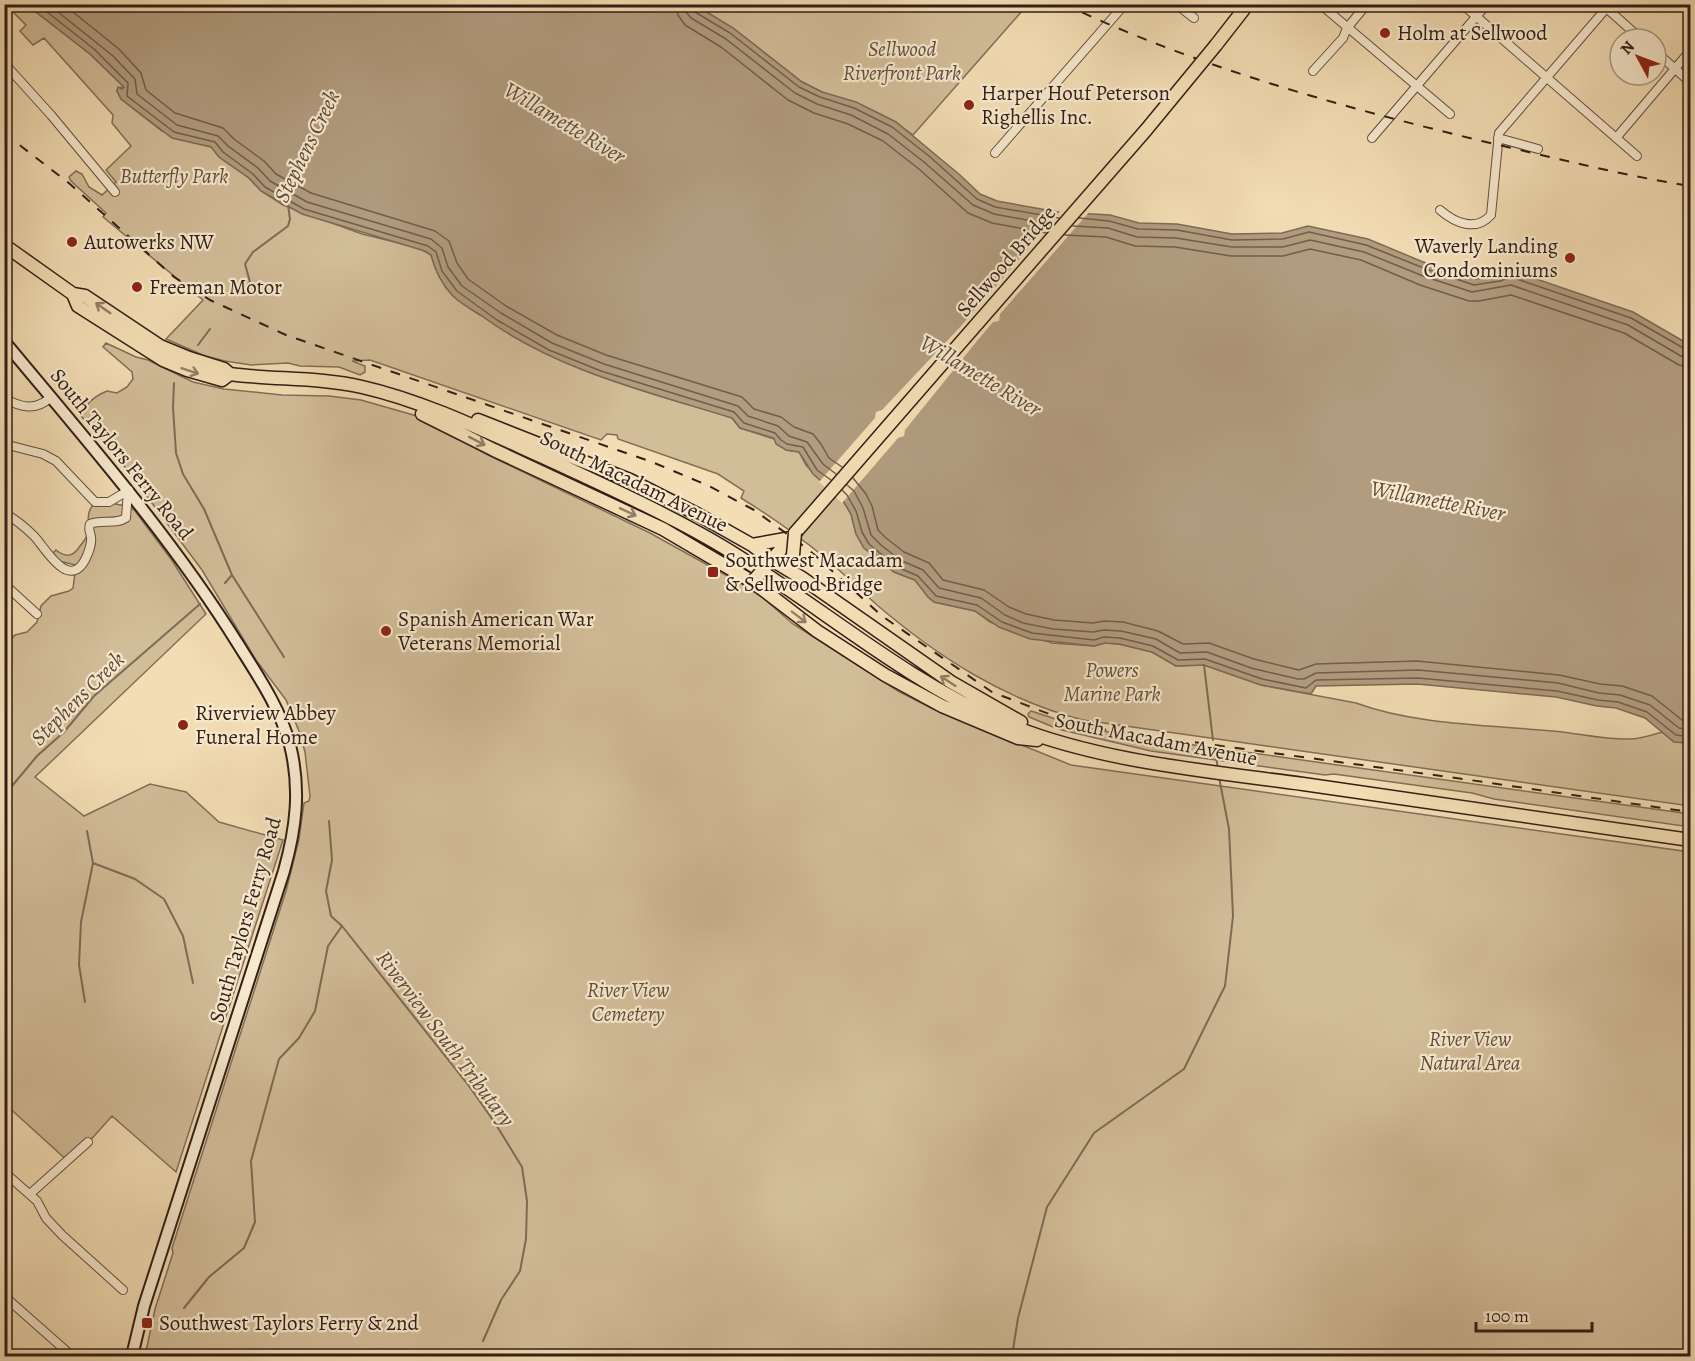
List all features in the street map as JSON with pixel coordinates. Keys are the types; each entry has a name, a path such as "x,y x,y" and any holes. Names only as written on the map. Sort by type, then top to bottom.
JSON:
{"main road":[{"name":"Sellwood Bridge","path":"753,581 1146,130 1248,4"},
{"name":"South Macadam Avenue","path":"4,245 73,294 85,296 127,326 166,349 224,369 230,374 358,386 451,417 584,476 712,540 779,582 910,671 960,701 1004,723 1053,742 1176,766 1690,840"},
{"name":"South Macadam Avenue","path":"73,294 78,306 176,366 222,380 230,374"},
{"name":"South Taylors Ferry Road","path":"4,341 129,490 187,566 266,690 286,730 297,787 296,817 287,861 144,1306 132,1356"},
{"path":"152,353 164,352 166,349"},
{"path":"409,402 419,412 494,450 663,529 753,581 885,675 933,700 1018,738 1053,742"},
{"path":"451,417 462,415 561,451 660,494 698,514 752,545 802,578 973,697 1053,742"},
{"path":"752,545 793,535 794,564 802,578"}],"street":[{"path":"995,153 1125,4"},
{"path":"1176,4 1194,18"},
{"path":"1320,4 1450,114"},
{"path":"1313,71 1343,38 1347,28 1367,4"},
{"path":"1462,4 1637,156"},
{"path":"1372,138 1487,4"},
{"path":"1440,210 1461,223 1476,225 1486,221 1491,215 1498,138 1505,124 1606,6 1628,27"},
{"path":"1616,138 1690,51"},
{"path":"1668,63 1690,82"},
{"path":"6,67 51,115 116,192"},
{"path":"1498,138 1538,148"},
{"path":"4,398 16,405 30,408 41,405 51,397"},
{"path":"4,444 43,454 56,461 95,502 110,502 129,490"},
{"path":"4,513 36,537 55,563 70,569 78,567 85,561 91,541 88,530 90,524 120,521 127,517 129,490"},
{"path":"4,584 37,614"},
{"path":"30,1194 87,1142"},
{"path":"4,1172 30,1194 51,1224 123,1290"},
{"path":"4,1296 72,1356"}],"green space":[{"name":"Sellwood Riverfront Park","path":"1011,4 1023,10 913,135 876,112 802,82 733,28 695,5"},
{"name":"Butterfly Park","path":"6,5 27,5 90,54 124,87 118,88 117,91 121,99 162,131 212,147 219,157 249,178 261,191 283,205 362,234 419,248 431,255 439,276 452,295 510,335 540,351 602,377 732,418 740,428 774,439 786,450 799,452 806,465 842,499 851,514 856,534 864,548 894,572 915,580 934,602 975,611 990,622 1052,643 1094,646 1105,643 1119,644 1152,652 1176,666 1204,665 1261,685 1356,703 1403,716 1610,738 1630,739 1662,732 1674,742 1690,743 1690,806 1083,720 1026,701 948,659 900,624 813,548 741,498 744,491 718,474 618,439 617,435 607,434 601,440 370,360 352,361 365,366 365,372 360,375 339,367 300,366 288,363 251,365 205,356 166,339 203,300 103,217 106,213 69,177 76,171 82,174 89,187 102,195 116,182 106,170 131,146 112,123 113,115 44,38 33,45 20,31 26,25"},
{"name":"River View Cemetery","path":"106,343 193,382 224,389 361,400 417,416 492,457 650,533 740,583 762,597 793,624 898,691 931,708 1071,765 1690,852 1690,1356 145,1356 155,1309 173,1253 172,1248 286,891 299,839 304,803 309,801 310,796 305,752 286,700 256,660 202,570 119,459 81,416 85,407 95,398 107,391 117,393 127,387 133,379 132,372 103,347"},
{"path":"111,503 130,507 135,511 171,559 206,614 35,777 84,816 150,784 186,792 219,822 283,840 176,1172 112,1116 70,1163 5,1104 5,646 15,635 27,632 37,622 41,606 51,596 73,588 76,565 59,561 53,553 56,550 66,555 75,552 87,535 89,514 93,505"},
{"name":"Powers Marine Park","path":"1031,711 1065,722 1122,735 1690,814 1690,827 1494,799 1472,793 1151,751 1058,729 1029,717 1028,714"}],"water":[{"name":"Willamette River","path":"27,5 695,5 733,28 802,82 822,92 856,102 896,122 980,194 997,201 1058,212 1110,215 1139,223 1177,224 1232,234 1282,233 1308,226 1368,239 1428,264 1476,279 1499,275 1510,270 1633,312 1690,345 1690,743 1674,742 1645,718 1616,708 1556,697 1417,684 1316,686 1311,694 1261,685 1204,665 1176,666 1152,652 1119,644 1105,643 1094,646 1030,639 999,627 975,611 934,602 915,580 894,572 864,548 856,534 851,514 842,499 813,474 799,452 786,450 776,444 774,438 740,428 732,418 602,377 540,351 510,335 455,298 442,281 431,255 425,251 302,214 261,191 249,178 219,157 211,147 172,138 121,99 117,91 118,87 122,89 124,87 90,54"}],"pier":[{"path":"1062,209 1091,210 1000,314 999,321 993,322 977,341 905,430 904,436 898,438 842,503 819,482 875,418 876,412 882,410 961,326 976,308 977,302 984,300"}],"waterway":[{"name":"Stephens Creek","path":"243,291 250,282 245,264 253,252 288,226 290,219 288,205"},
{"name":"Stephens Creek","path":"198,345 210,329"},
{"name":"Stephens Creek","path":"174,383 176,453 183,474 204,509 232,575 225,583"},
{"path":"232,575 284,657"},
{"name":"Stephens Creek","path":"4,792 12,786 37,756 64,732 94,696 200,604"},
{"path":"1204,665 1213,740"},
{"path":"1215,751 1218,769"},
{"path":"1012,1356 1018,1318 1047,1207 1094,1133 1184,1069 1225,986 1233,916 1229,829 1219,777"},
{"path":"184,1308 209,1277 244,1248 255,1222 251,1161 279,1059 299,1038 315,1011 328,946 342,926 331,916 326,891 332,860 329,821"},
{"path":"87,831 93,863 135,879 164,899 183,936 193,983"},
{"path":"85,1002 79,965 81,922 93,863"},
{"name":"Riverview South Tributary","path":"342,926 469,1086 522,1167 527,1201 526,1239 520,1271 501,1300 483,1341"}],"railway":[{"path":"1064,4 1167,48 1325,100 1486,142 1690,186"},
{"path":"4,133 70,184 174,277 210,300 286,335 652,462 709,486 754,510 809,550 882,616 992,692 1070,722 1112,731 1690,812"}],"place":[{"name":"Holm at Sellwood","path":"1385,33"},
{"name":"Harper Houf Peterson Righellis Inc.","path":"969,105"},
{"name":"Autowerks NW","path":"72,242"},
{"name":"Waverly Landing Condominiums","path":"1570,258"},
{"name":"Freeman Motor","path":"137,287"},
{"name":"Southwest Macadam & Sellwood Bridge","path":"713,572"},
{"name":"Spanish American War Veterans Memorial","path":"386,631"},
{"name":"Riverview Abbey Funeral Home","path":"183,725"},
{"name":"Southwest Taylors Ferry & 2nd","path":"147,1323"}],"park label":[{"name":"River View Natural Area","path":"1470,1051"}]}
